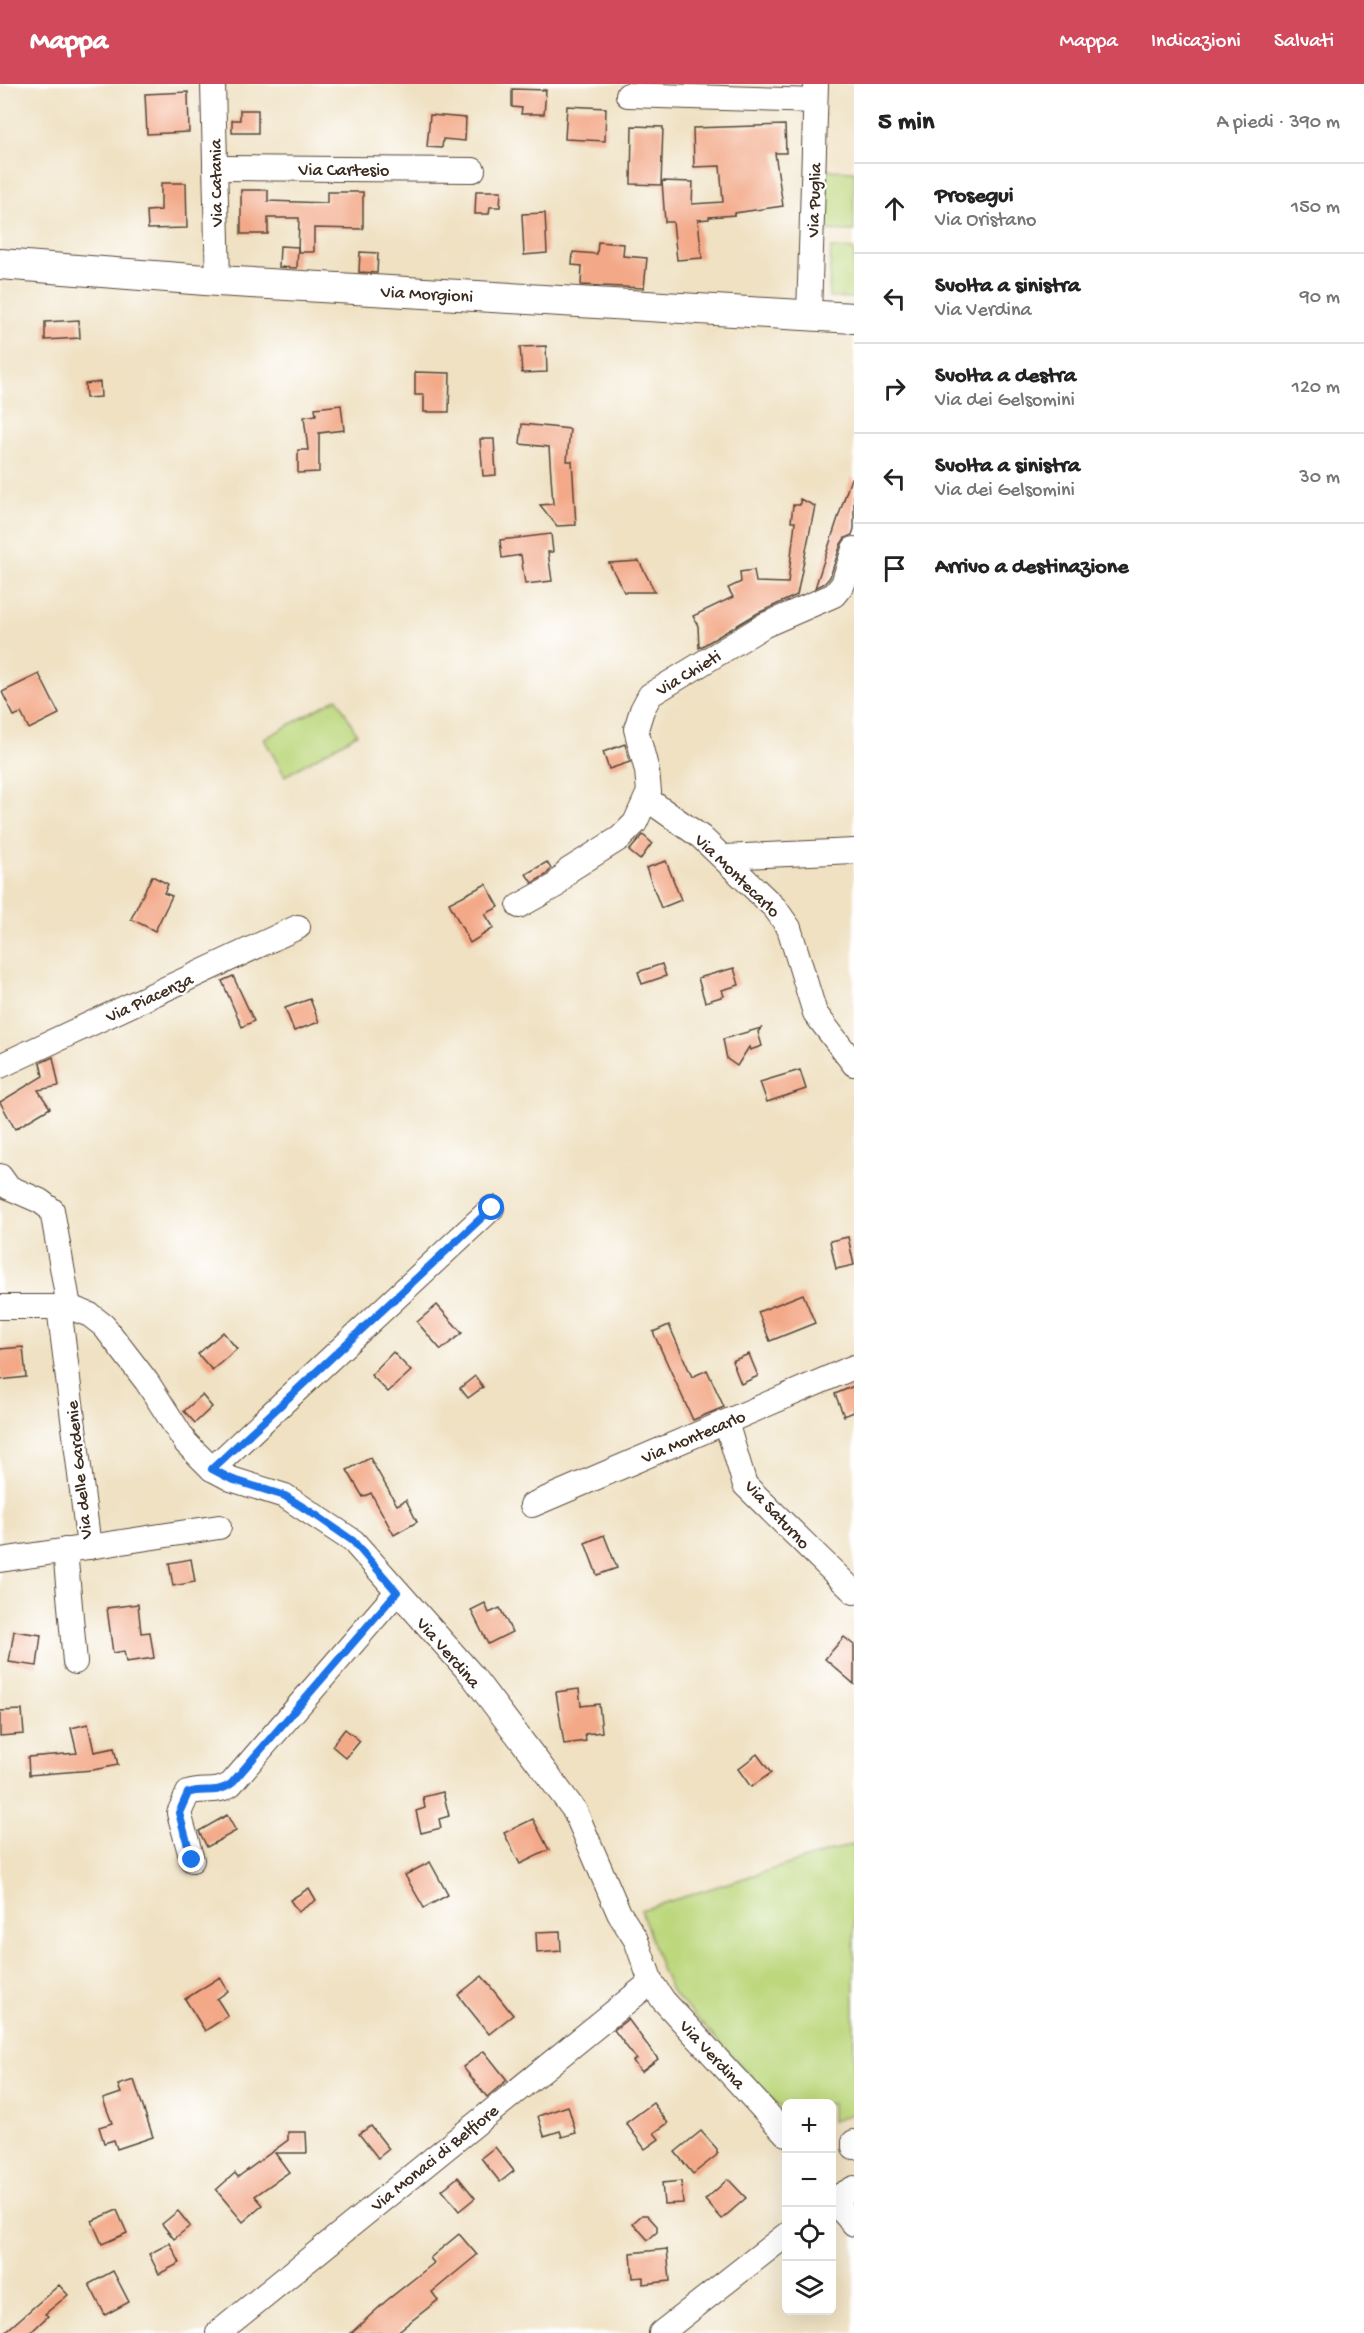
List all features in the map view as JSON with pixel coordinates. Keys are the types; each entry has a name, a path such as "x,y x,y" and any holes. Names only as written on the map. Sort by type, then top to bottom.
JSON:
{"main road":[{"name":"Via Morgioni","path":"0,264 218,281 854,318"}],"street":[{"name":"Via Catania","path":"213,84 218,281"},
{"path":"628,94 815,93"},
{"name":"Via Puglia","path":"809,315 815,93"},
{"name":"Via Cartesio","path":"215,168 473,170"},
{"name":"Via Chieti","path":"519,906 555,886 577,864 620,838 635,823 647,799 647,771 636,729 650,695 765,625 834,595 843,584 854,549"},
{"name":"Via Montecarlo","path":"647,799 701,837 775,908 789,928 815,1013 854,1064"},
{"path":"723,856 854,851"},
{"name":"Via Piacenza","path":"0,1066 298,927"},
{"name":"Via delle Gardenie","path":"0,1176 8,1187 40,1201 52,1210 89,1546 0,1560"},
{"path":"212,1469 492,1208"},
{"name":"Via Verdina","path":"0,1307 64,1307 90,1316 104,1326 147,1382 186,1443 212,1469 231,1479 285,1496 353,1541 471,1674 575,1811 618,1913 636,1940 651,1982 663,2000 782,2130"},
{"name":"Via Montecarlo","path":"532,1505 854,1367"},
{"name":"Via Saturno","path":"726,1422 745,1485 854,1592"},
{"path":"89,1546 219,1527"},
{"path":"65,1550 75,1662"},
{"path":"192,1860 179,1813 188,1793 212,1792 224,1789 231,1784 397,1592"},
{"name":"Via Monaci di Belfiore","path":"218,2333 651,1982"},
{"path":"854,2142 854,2147"},
{"path":"836,2197 854,2188"},
{"path":"836,2205 854,2224"},
{"path":"661,2333 782,2238"}],"green space":[{"path":"824,170 854,171 854,231 822,230"},
{"path":"831,248 854,249 854,298 829,297"},
{"path":"337,698 357,734 285,776 264,739"},
{"path":"854,1844 854,2113 836,2120 836,2099 782,2099 782,2110 672,1992 662,1971 641,1910"}],"building":[{"path":"512,89 546,90 544,114 521,114 522,108 512,107"},
{"path":"188,92 189,132 147,134 145,94"},
{"path":"567,106 606,108 605,141 565,139"},
{"path":"240,110 258,110 258,133 232,133 232,120 240,120"},
{"path":"430,115 466,118 465,141 443,139 442,148 427,147"},
{"path":"785,125 786,153 775,153 783,206 698,220 702,258 677,260 673,222 665,222 662,181 693,182 692,204 723,202 720,166 694,167 693,128"},
{"path":"632,126 663,127 661,185 631,184"},
{"path":"161,183 186,183 187,228 148,229 147,211 161,210"},
{"path":"241,190 268,190 268,201 327,203 327,192 363,192 363,229 314,228 314,252 298,252 299,218 268,218 268,234 241,234"},
{"path":"476,191 501,191 500,207 490,207 489,214 475,214"},
{"path":"545,213 547,253 524,255 522,214"},
{"path":"598,242 624,244 623,256 647,258 644,288 581,285 582,266 572,265 573,252 597,254"},
{"path":"280,246 298,247 297,268 279,267"},
{"path":"360,252 378,253 377,273 359,272"},
{"path":"79,320 80,338 45,340 45,322"},
{"path":"546,346 547,372 522,373 520,347"},
{"path":"415,372 450,373 449,412 424,412 424,395 415,395"},
{"path":"100,382 101,397 86,398 85,384"},
{"path":"341,405 344,430 319,433 319,472 298,473 298,450 308,450 304,417 316,415 315,408"},
{"path":"522,424 570,429 567,461 572,461 576,525 557,526 540,505 553,504 549,447 520,444"},
{"path":"480,439 494,439 496,475 483,476"},
{"path":"851,478 854,478 854,529 852,535 845,538 841,544 830,577 825,583 815,588"},
{"path":"800,499 815,506 797,595 758,613 699,648 698,626 693,616 733,597 728,588 741,582 740,572 754,570 756,582 788,583 795,522 791,522 793,505 800,505"},
{"path":"551,534 553,552 548,552 552,581 525,584 521,555 502,558 500,540"},
{"path":"639,561 655,592 624,592 609,563"},
{"path":"39,674 59,714 29,729 21,713 14,716 2,692"},
{"path":"625,744 630,762 609,769 603,752"},
{"path":"643,835 652,843 640,860 629,851"},
{"path":"666,861 681,900 661,908 646,868"},
{"path":"547,862 551,869 546,875 532,883 526,874"},
{"path":"152,876 168,884 164,893 172,896 155,931 131,919"},
{"path":"486,884 499,907 485,914 494,928 470,943 449,903"},
{"path":"662,964 666,976 642,984 638,972"},
{"path":"734,968 739,985 722,990 724,996 705,1002 698,978"},
{"path":"233,976 254,1021 242,1027 222,981"},
{"path":"310,999 319,1022 294,1031 285,1008"},
{"path":"761,1028 758,1032 762,1046 750,1050 749,1047 737,1066 727,1059 723,1039"},
{"path":"53,1057 59,1086 38,1090 50,1108 15,1129 0,1102 43,1076 40,1063"},
{"path":"800,1070 806,1089 767,1102 760,1082"},
{"path":"848,1237 854,1265 836,1269 830,1241"},
{"path":"803,1294 815,1323 770,1341 758,1312"},
{"path":"437,1305 462,1333 441,1350 417,1322"},
{"path":"669,1325 692,1377 707,1370 724,1407 693,1420 653,1332"},
{"path":"223,1332 237,1349 212,1370 198,1354"},
{"path":"23,1347 26,1377 0,1380 0,1349"},
{"path":"393,1352 411,1371 388,1392 371,1375"},
{"path":"749,1354 758,1376 741,1384 732,1361"},
{"path":"475,1376 483,1387 468,1398 460,1388"},
{"path":"854,1386 854,1412 844,1416 835,1394"},
{"path":"202,1395 212,1407 195,1423 184,1411"},
{"path":"370,1458 397,1505 406,1500 417,1522 394,1535 371,1493 363,1497 347,1470"},
{"path":"604,1535 617,1568 597,1575 585,1543"},
{"path":"191,1559 195,1582 173,1586 169,1563"},
{"path":"485,1603 489,1613 500,1608 512,1632 488,1644 471,1610"},
{"path":"138,1604 141,1633 150,1632 154,1658 126,1662 124,1651 113,1653 107,1608"},
{"path":"14,1631 41,1635 37,1666 9,1662"},
{"path":"844,1637 854,1645 854,1684 825,1659"},
{"path":"579,1689 581,1706 599,1704 602,1732 585,1734 586,1741 564,1744 556,1692"},
{"path":"22,1710 24,1734 0,1736 0,1711"},
{"path":"88,1724 94,1752 114,1748 118,1765 93,1770 29,1775 28,1757 77,1753 71,1728"},
{"path":"345,1729 360,1741 346,1758 332,1746"},
{"path":"757,1754 771,1773 751,1787 738,1769"},
{"path":"443,1792 449,1816 439,1819 441,1828 421,1833 416,1811 425,1808 423,1797"},
{"path":"227,1815 236,1831 207,1847 199,1831"},
{"path":"533,1819 549,1850 520,1864 504,1833"},
{"path":"430,1862 448,1895 424,1908 405,1875"},
{"path":"309,1888 316,1900 298,1912 290,1900"},
{"path":"560,1931 561,1951 537,1953 536,1932"},
{"path":"482,1976 513,2015 489,2034 458,1995"},
{"path":"220,1977 228,1991 217,1999 228,2016 205,2031 185,1999"},
{"path":"628,2019 658,2059 641,2072 633,2061 636,2059 614,2030"},
{"path":"484,2051 507,2080 487,2097 463,2067"},
{"path":"134,2080 153,2137 117,2149 114,2140 104,2143 99,2127 112,2123 103,2099 121,2093 118,2085"},
{"path":"653,2103 668,2123 654,2133 659,2139 645,2149 626,2123"},
{"path":"568,2106 576,2133 562,2137 560,2131 544,2136 538,2116"},
{"path":"371,2126 389,2149 378,2158 359,2134"},
{"path":"701,2131 717,2149 717,2155 693,2174 675,2152"},
{"path":"288,2132 306,2132 307,2153 275,2153 289,2172 255,2196 263,2205 243,2222 216,2190 235,2173 238,2177 288,2140"},
{"path":"495,2147 514,2171 500,2182 481,2158"},
{"path":"458,2177 475,2198 459,2211 442,2190"},
{"path":"728,2179 746,2198 722,2219 705,2200"},
{"path":"681,2181 683,2203 664,2204 662,2183"},
{"path":"117,2210 127,2233 102,2244 92,2221"},
{"path":"178,2211 190,2226 174,2239 162,2224"},
{"path":"642,2215 647,2215 657,2226 657,2232 648,2240 633,2223"},
{"path":"459,2234 477,2255 432,2292 438,2300 396,2333 351,2333 386,2301 434,2263 430,2258"},
{"path":"170,2243 180,2263 159,2274 149,2254"},
{"path":"667,2249 670,2281 643,2284 643,2277 633,2278 631,2253"},
{"path":"113,2271 129,2302 105,2315 89,2284"},
{"path":"59,2285 68,2295 45,2314 48,2316 30,2333 4,2333"}],"route":[{"path":"192,1860 179,1813 188,1793 212,1792 224,1789 231,1784 397,1592 353,1541 317,1516 285,1496 231,1479 212,1469 492,1208"}]}
